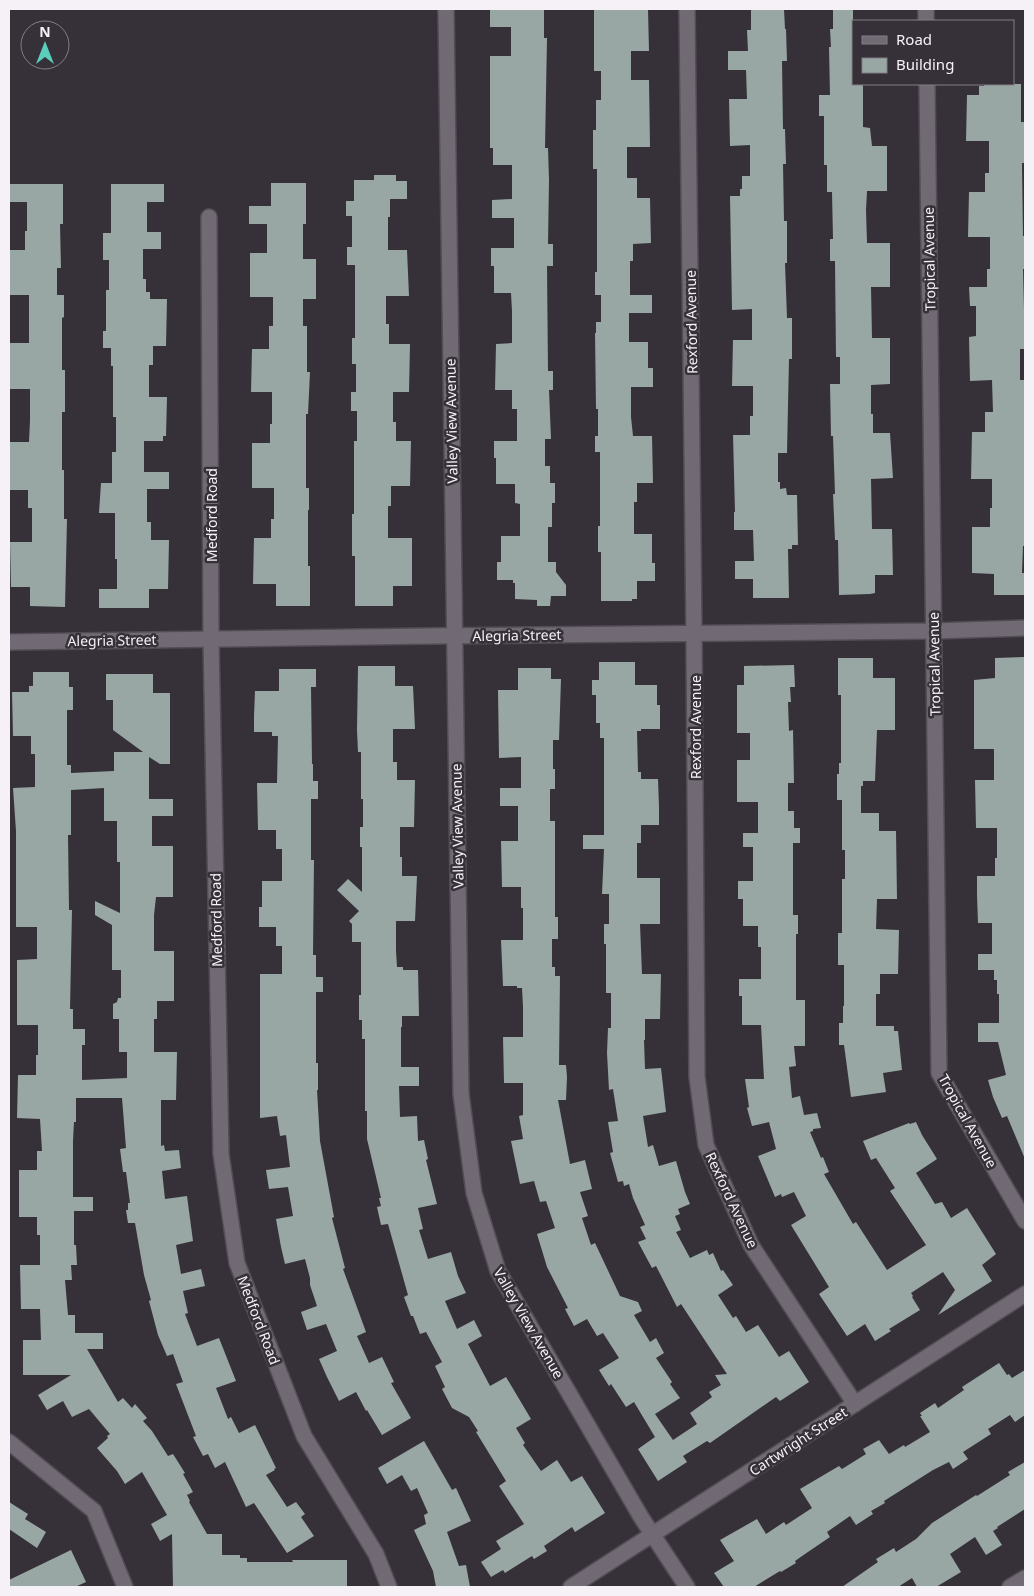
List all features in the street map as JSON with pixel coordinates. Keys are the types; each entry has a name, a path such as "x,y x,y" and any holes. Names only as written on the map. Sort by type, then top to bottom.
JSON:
{"street":[{"name":"Valley View Avenue","path":"446,9 461,1094 474,1192 498,1271 653,1535 687,1587"},
{"name":"Rexford Avenue","path":"687,9 697,1077 706,1145 751,1245 855,1404"},
{"name":"Tropical Avenue","path":"926,85 939,1073 1025,1221"},
{"name":"Medford Road","path":"209,217 211,639 220,1154 237,1263 304,1436 376,1554 389,1587"},
{"name":"Alegria Street","path":"9,642 933,631 1025,628"},
{"name":"Cartwright Street","path":"571,1587 1025,1294"},
{"path":"9,1442 94,1511 125,1587"},
{"path":"1010,1587 1025,1578"}],"building":[{"path":"490,9 544,9 544,38 547,38 545,148 548,148 549,180 548,244 553,244 553,266 547,266 548,371 553,371 553,390 549,390 551,439 545,439 545,466 550,466 550,483 555,483 555,503 552,503 552,527 548,527 548,562 556,562 556,572 566,585 566,596 551,596 550,606 537,606 537,600 515,599 515,583 513,583 513,580 497,580 497,562 501,562 501,536 520,536 520,504 515,503 515,484 496,484 496,458 494,458 494,441 517,441 517,409 512,409 512,390 495,390 496,344 512,343 512,311 511,293 494,293 494,266 491,266 491,248 514,248 514,218 492,218 492,200 512,199 512,165 493,165 493,148 490,148 490,56 511,56 511,27 490,27"},
{"path":"594,9 648,9 649,51 631,51 631,80 649,80 650,147 627,147 627,178 637,178 637,198 650,198 651,243 633,244 633,261 630,261 630,295 652,295 652,313 629,313 629,342 648,342 648,368 653,368 653,387 631,387 631,417 633,436 652,436 653,483 637,483 637,502 634,502 634,534 652,534 652,563 655,563 655,581 637,581 637,599 632,599 632,601 601,601 601,552 598,552 600,452 595,452 595,436 598,436 598,409 596,409 595,333 596,322 601,322 601,295 595,295 595,272 597,272 597,169 593,169 593,130 596,130 596,100 601,100 601,71 594,71"},
{"path":"751,9 784,9 786,29 787,61 782,61 783,129 785,129 786,164 783,164 784,221 787,221 787,263 785,263 787,318 792,318 792,359 789,359 787,453 778,453 778,482 780,482 780,489 786,488 787,495 797,495 798,545 792,545 792,549 788,549 789,598 753,598 753,579 735,579 735,561 754,561 753,530 734,530 733,435 750,435 750,416 753,416 753,386 732,386 733,340 752,340 752,309 732,310 730,196 740,196 742,176 750,176 750,145 730,146 729,99 747,99 746,70 728,70 728,51 748,51 747,30 751,30"},
{"path":"833,9 853,9 852,85 863,85 863,127 870,128 872,146 887,146 887,191 867,191 866,210 867,243 890,243 890,287 871,287 872,338 890,338 890,384 871,385 871,414 873,414 873,433 890,433 893,478 871,479 872,529 892,529 893,575 875,575 875,593 870,594 839,595 838,540 835,540 830,384 840,384 840,357 836,357 835,261 830,261 830,239 833,239 832,192 827,192 827,165 824,165 824,116 819,116 819,95 830,95 829,47 831,47 830,29 833,29"},
{"path":"1021,84 1021,122 1024,122 1024,163 1022,163 1023,236 1025,236 1025,269 1023,269 1025,349 1020,349 1020,380 1025,380 1025,546 1023,546 1022,573 1025,573 1025,595 994,595 994,574 972,573 972,527 990,527 990,508 992,508 992,479 971,479 972,432 985,432 985,412 993,412 992,380 970,381 969,337 976,336 976,306 970,306 969,287 987,287 987,269 990,269 990,237 968,237 969,192 985,192 985,173 989,173 989,141 966,141 967,95 979,95 979,86"},
{"path":"374,175 396,175 396,181 407,181 407,199 390,199 388,250 407,250 409,296 386,296 386,324 389,324 389,344 410,344 409,392 393,392 393,422 396,422 396,441 411,441 410,486 391,486 391,506 388,506 388,538 412,538 412,586 393,586 393,606 355,606 355,556 352,556 352,514 354,514 354,441 357,441 357,411 351,411 351,392 356,392 356,364 352,364 352,338 355,338 355,265 347,265 347,247 352,247 352,216 346,216 346,201 354,201 354,180 374,180"},
{"path":"271,183 306,183 306,224 303,224 303,259 316,259 316,299 303,299 303,326 307,326 307,372 310,372 308,414 306,414 306,488 309,488 308,566 310,566 310,606 276,606 276,584 253,584 254,538 271,538 271,519 274,519 274,488 252,488 252,443 270,443 272,392 251,392 252,349 269,349 269,326 273,326 273,297 250,297 250,253 267,253 267,224 249,224 249,206 271,206"},
{"path":"9,184 63,184 63,224 60,224 61,268 57,268 57,295 64,295 62,370 65,370 65,412 62,412 62,470 64,470 64,519 67,519 65,607 30,606 30,587 11,587 10,542 32,542 32,508 28,508 28,490 9,490 10,442 29,442 30,389 9,389 9,343 29,343 29,295 9,295 9,250 25,250 27,202 9,202"},
{"path":"111,184 164,184 164,202 147,202 147,232 161,232 161,249 143,249 143,279 146,279 146,292 150,292 150,299 167,299 166,346 153,346 153,365 149,365 149,397 167,397 166,436 163,436 163,441 144,441 144,472 169,472 169,489 147,489 147,522 151,522 151,540 169,540 168,589 149,589 149,608 99,608 99,589 117,589 115,513 99,513 101,483 112,483 112,452 116,452 116,417 113,417 111,348 103,348 103,331 106,331 106,290 109,290 109,260 103,260 103,233 111,233"},
{"path":"1024,657 1025,1159 1007,1116 1002,1118 988,1080 1006,1075 998,1042 978,1042 978,1023 999,1023 999,994 997,994 997,980 994,980 994,970 978,970 978,954 992,954 992,923 978,923 977,895 977,876 995,876 997,828 976,828 975,780 994,780 994,749 974,749 974,680 995,678 995,658"},
{"path":"838,658 873,658 873,678 895,678 895,730 877,730 875,781 863,781 863,786 861,786 861,813 879,813 879,831 896,831 897,899 877,899 876,929 899,930 898,974 880,974 880,994 876,994 876,1026 894,1026 894,1031 898,1031 902,1070 883,1073 886,1092 851,1097 844,1045 839,1045 839,1023 843,1023 844,965 838,965 838,933 842,933 842,879 845,879 845,850 842,850 842,800 837,800 837,774 839,774 839,763 841,763 841,695 838,695"},
{"path":"599,662 635,662 635,685 657,685 657,705 660,705 660,729 641,729 641,731 637,731 638,772 641,772 641,779 658,779 659,807 659,825 641,825 641,843 637,843 637,878 660,878 660,924 640,924 642,974 661,974 660,1019 645,1019 645,1069 661,1068 666,1112 643,1116 648,1147 653,1145 659,1166 676,1161 690,1204 678,1209 680,1214 675,1216 681,1230 676,1232 690,1258 707,1250 709,1255 713,1253 721,1271 723,1270 733,1285 718,1295 733,1318 736,1316 746,1332 758,1325 779,1357 789,1351 809,1382 780,1401 776,1397 710,1443 707,1441 683,1456 687,1462 658,1481 638,1449 655,1437 634,1402 626,1407 599,1370 619,1358 603,1333 597,1336 587,1319 574,1326 565,1309 568,1308 547,1267 537,1234 555,1228 546,1201 540,1202 534,1181 520,1184 511,1141 523,1139 519,1116 523,1115 523,1083 504,1083 503,1037 523,1037 523,1007 522,988 503,986 501,940 523,940 523,908 521,908 521,887 502,887 501,841 518,841 518,806 500,806 500,788 521,788 521,757 499,758 498,690 518,690 518,668 551,668 551,679 561,679 559,740 553,740 555,789 550,789 550,821 555,821 555,917 558,917 558,939 552,939 552,967 555,967 555,976 560,976 559,1065 566,1065 567,1077 566,1100 558,1100 570,1164 585,1160 592,1189 580,1192 588,1216 582,1218 591,1245 595,1243 620,1296 638,1302 642,1311 634,1315 650,1342 656,1338 664,1353 656,1358 680,1398 655,1414 673,1440 697,1424 690,1413 712,1397 709,1392 721,1385 715,1375 727,1374 681,1304 677,1307 656,1266 652,1268 638,1242 646,1239 640,1227 645,1225 629,1184 624,1186 623,1181 618,1182 610,1153 613,1152 608,1122 618,1121 613,1089 609,1090 607,1053 608,1028 611,1028 611,993 606,993 604,924 609,924 609,894 602,894 604,849 583,849 583,835 604,835 604,738 600,738 600,723 596,723 596,695 592,695 592,680 599,680"},
{"path":"794,665 795,687 790,687 791,702 788,702 789,731 793,730 794,783 788,783 788,811 794,811 794,828 800,828 800,843 793,843 793,915 798,915 798,934 796,934 796,1000 805,1000 805,1046 794,1046 796,1066 789,1067 792,1098 800,1096 804,1115 817,1113 821,1128 813,1129 810,1132 829,1172 824,1174 853,1224 856,1222 887,1270 926,1245 890,1191 895,1188 876,1158 871,1160 863,1141 909,1123 916,1122 937,1159 916,1173 935,1204 942,1202 951,1218 967,1208 996,1254 982,1265 992,1281 938,1315 955,1290 943,1272 911,1293 920,1310 889,1329 891,1331 875,1341 865,1324 847,1336 819,1294 829,1287 791,1225 806,1216 794,1192 782,1197 781,1194 775,1197 758,1156 776,1149 769,1122 752,1126 747,1108 749,1107 745,1079 764,1079 761,1025 742,1025 742,996 739,996 739,979 761,979 761,947 758,947 758,926 743,926 743,899 738,899 738,881 753,881 753,847 743,847 743,833 758,833 758,802 737,802 737,760 750,760 750,733 737,733 737,685 744,685 744,666"},
{"path":"358,666 395,666 395,686 413,686 415,729 393,729 393,762 397,762 397,780 415,780 414,827 400,827 400,857 402,857 402,876 417,876 415,921 396,921 396,951 397,967 403,967 403,970 418,970 419,1016 402,1016 401,1067 419,1067 419,1086 399,1086 400,1117 417,1116 418,1141 424,1140 428,1159 426,1160 437,1204 418,1208 423,1229 419,1230 428,1259 451,1252 458,1276 466,1293 445,1301 457,1329 474,1320 482,1336 468,1344 490,1386 506,1377 531,1419 516,1428 525,1443 523,1445 541,1471 557,1460 571,1482 582,1476 605,1513 575,1532 572,1527 544,1546 547,1551 534,1559 532,1556 505,1573 503,1570 491,1577 481,1562 501,1549 496,1541 524,1524 499,1486 506,1481 476,1432 478,1431 469,1417 452,1408 442,1389 445,1387 435,1366 442,1362 426,1332 420,1334 413,1316 411,1316 404,1297 408,1295 388,1224 381,1225 377,1207 381,1206 379,1198 381,1198 367,1139 365,1039 362,1039 362,1020 359,1020 361,942 352,942 352,924 349,921 359,911 337,890 348,879 362,892 360,827 363,827 363,799 361,799 361,752 358,752 357,730"},
{"path":"279,669 316,669 316,687 311,687 312,764 313,781 318,781 318,799 311,799 311,860 314,860 313,955 316,955 316,977 323,977 323,992 316,992 316,1063 318,1063 317,1090 320,1141 334,1217 332,1218 345,1268 343,1269 366,1332 357,1336 369,1363 382,1357 394,1382 391,1383 411,1418 382,1435 356,1392 339,1401 319,1359 337,1351 326,1324 307,1330 301,1312 317,1306 310,1285 305,1259 285,1264 276,1219 293,1216 288,1187 269,1189 266,1170 290,1167 286,1135 280,1136 277,1116 260,1118 260,974 282,974 282,946 276,946 276,927 259,927 259,907 262,907 262,881 282,881 282,849 276,849 276,830 258,830 257,783 277,783 278,736 272,736 272,732 254,732 255,691 279,691"},
{"path":"33,672 69,672 69,687 73,687 73,710 67,710 67,765 71,765 71,773 114,771 114,752 143,752 113,730 113,700 106,700 106,674 153,674 153,693 170,693 170,764 160,764 149,757 149,799 173,799 173,816 152,816 152,846 173,846 173,897 156,897 154,915 154,951 174,951 174,1001 157,1001 157,1019 154,1019 154,1052 177,1052 176,1100 161,1100 161,1146 164,1145 165,1151 179,1150 181,1168 162,1171 165,1199 187,1196 193,1241 176,1245 181,1274 201,1269 205,1286 183,1291 188,1313 185,1314 197,1346 219,1338 236,1381 216,1388 228,1419 231,1417 239,1433 255,1425 276,1468 266,1475 287,1507 296,1502 305,1514 301,1517 314,1536 287,1553 254,1503 246,1507 225,1462 215,1468 208,1454 203,1456 193,1437 196,1436 176,1384 183,1382 173,1354 167,1356 158,1335 149,1301 151,1300 144,1275 135,1223 128,1223 126,1210 128,1210 128,1203 130,1203 126,1172 123,1172 120,1149 126,1148 122,1098 76,1098 76,1122 74,1122 73,1141 73,1197 93,1197 93,1211 74,1211 74,1245 76,1245 77,1265 71,1265 72,1280 65,1280 68,1315 75,1315 75,1333 103,1333 103,1349 87,1349 118,1402 123,1398 132,1408 135,1404 147,1418 143,1421 152,1431 168,1456 173,1454 185,1473 183,1474 193,1492 187,1495 189,1502 207,1534 222,1534 222,1555 240,1555 240,1558 247,1558 247,1562 347,1560 347,1587 173,1587 172,1534 160,1541 151,1524 167,1515 142,1472 125,1484 117,1471 97,1448 110,1434 89,1409 72,1417 63,1401 47,1410 38,1395 71,1375 23,1375 23,1340 41,1340 40,1309 21,1309 20,1265 40,1265 40,1235 37,1235 37,1217 19,1217 19,1170 37,1170 37,1151 42,1151 40,1119 17,1118 18,1075 36,1075 38,1025 17,1025 17,960 37,959 37,927 16,927 16,831 13,788 35,787 35,754 31,754 31,736 13,736 12,692 29,692 29,686 33,686","holes":["104,788 104,821 117,821 117,862 120,862 120,913 95,901 95,915 112,925 112,970 121,970 121,998 118,998 117,1002 113,1004 113,1019 119,1019 119,1052 127,1052 127,1078 82,1080 82,1045 85,1045 85,1029 73,1029 73,1009 70,1009 72,910 69,910 68,835 71,835 71,790"]},
{"path":"999,1363 1007,1375 1009,1374 1012,1378 1025,1370 1025,1415 1015,1422 1010,1415 988,1429 991,1434 963,1452 968,1459 953,1469 949,1462 933,1470 884,1501 885,1503 871,1511 873,1514 856,1525 850,1516 827,1532 830,1537 781,1572 754,1587 724,1587 714,1573 734,1561 720,1540 757,1519 766,1534 784,1522 786,1525 812,1508 800,1489 839,1466 842,1469 866,1454 863,1449 879,1440 889,1454 930,1432 920,1413 935,1403 938,1408 964,1390 962,1387"},
{"path":"424,1441 452,1490 456,1488 471,1521 447,1532 459,1566 466,1565 470,1587 436,1587 433,1571 414,1530 426,1524 424,1515 428,1513 417,1488 411,1491 402,1475 387,1484 378,1468"},
{"path":"1025,1462 1025,1509 993,1531 1002,1545 986,1555 975,1537 950,1554 961,1572 936,1587 917,1587 912,1578 898,1587 842,1587 878,1562 876,1559 894,1548 896,1552 916,1539 932,1523 1010,1475 1008,1472"},
{"path":"9,1502 28,1514 25,1519 46,1532 37,1548 9,1529"},
{"path":"71,1550 86,1582 75,1587 9,1587 9,1580"}]}
